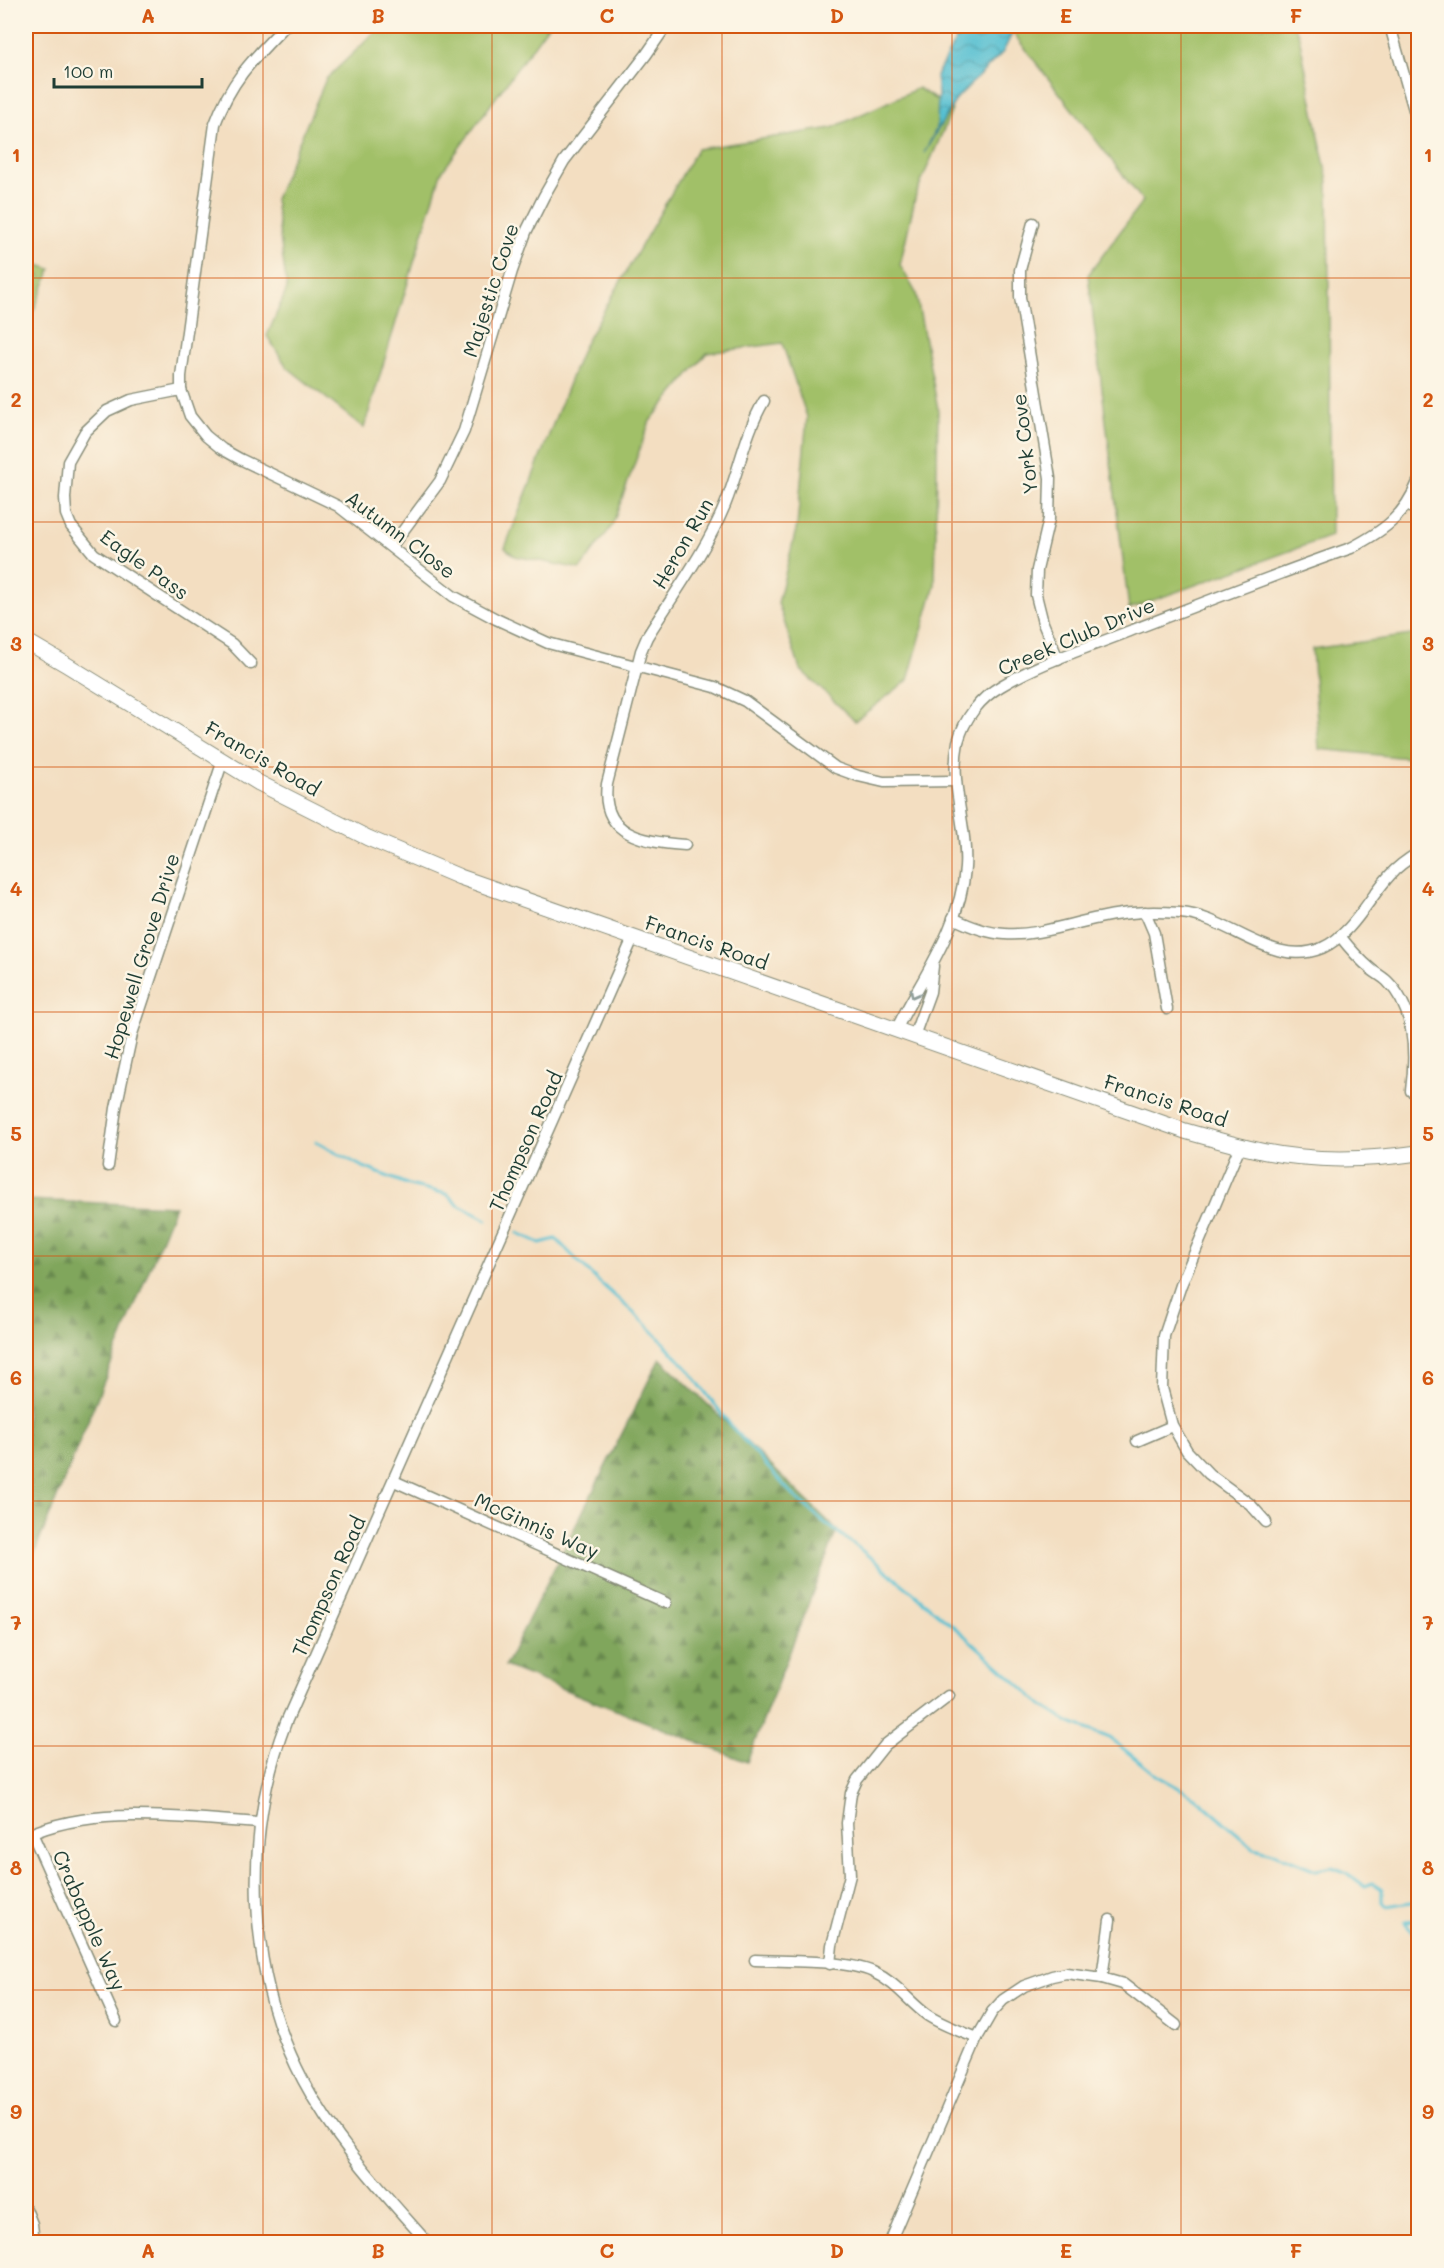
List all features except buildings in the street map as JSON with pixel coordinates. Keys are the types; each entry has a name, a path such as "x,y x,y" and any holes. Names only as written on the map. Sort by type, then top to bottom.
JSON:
{"street":[{"name":"Autumn Close","path":"285,26 245,67 224,100 215,124 181,376 181,390 190,416 206,436 222,449 338,506 453,596 548,643 715,687 730,693 759,711 836,768 858,776 884,782 955,781"},
{"name":"Majestic Cove","path":"392,547 440,481 464,431 512,271 526,232 544,196 564,161 666,26"},
{"path":"1390,26 1419,124"},
{"name":"York Cove","path":"1033,222 1020,270 1020,297 1050,478 1049,519 1037,570 1036,594 1043,623 1058,659"},
{"name":"Eagle Pass","path":"181,390 123,404 107,411 85,432 68,462 66,514 71,526 94,554 232,644 251,664"},
{"name":"Heron Run","path":"685,845 664,844 636,837 623,830 613,820 605,798 647,637 710,535 725,506 753,420 764,401"},
{"name":"Creek Club Drive","path":"896,1030 934,960 961,894 965,868 964,834 955,781 955,762 963,727 983,699 1000,686 1058,659 1351,548 1378,534 1408,505 1419,482"},
{"path":"1408,505 1419,512"},
{"name":"Francis Road","path":"26,641 301,806 415,859 633,938 1185,1131 1278,1154 1335,1159 1419,1153"},
{"name":"Hopewell Grove Drive","path":"108,1166 116,1108 132,1034 223,760"},
{"path":"953,918 975,928 1004,934 1027,934 1101,917 1145,912 1183,913 1218,924 1277,951 1307,952 1321,948 1340,936 1390,875 1419,853"},
{"path":"1145,912 1154,933 1167,1009"},
{"path":"1340,936 1353,953 1386,979 1404,1003 1409,1017 1413,1046 1411,1091"},
{"name":"Thompson Road","path":"427,2242 344,2145 311,2094 290,2053 275,2009 261,1949 258,1860 260,1823 269,1771 283,1730 633,938"},
{"name":"Creek Club Drive","path":"914,1036 930,992 934,960"},
{"path":"1240,1146 1180,1286 1164,1336 1162,1388 1172,1426 1187,1451 1209,1474 1250,1504 1266,1522"},
{"path":"1137,1441 1172,1426"},
{"name":"McGinnis Way","path":"394,1481 666,1603"},
{"path":"830,1964 832,1945 850,1875 847,1823 851,1794 857,1780 885,1745 949,1696"},
{"path":"29,1835 62,1823 101,1816 260,1823"},
{"name":"Crabapple Way","path":"29,1835 116,2021"},
{"path":"1102,1977 1110,1920"},
{"path":"755,1960 855,1965 872,1971 897,1987 917,2007 938,2022 977,2038"},
{"path":"890,2242 977,2038 992,2012 1003,2000 1024,1986 1044,1978 1066,1973 1102,1977 1131,1988 1176,2025"},
{"path":"26,2209 32,2224 34,2242"}],"green space":[{"path":"382,26 548,26 441,173 364,428 287,367 267,336 287,289 275,199 326,79"},
{"path":"1018,26 1294,26 1299,36 1328,182 1331,536 1129,609 1088,275 1143,201 1013,33"},
{"path":"918,88 952,110 916,194 900,265 916,293 938,409 935,585 908,680 855,721 800,669 778,603 797,526 807,417 782,343 707,353 650,421 612,526 580,569 515,556 505,548 583,347 697,149 832,128"},
{"path":"26,261 51,269 26,329"},
{"path":"1418,634 1418,759 1319,749 1312,649"},
{"path":"26,1200 175,1206 26,1574"},
{"path":"660,1358 837,1530 747,1762 505,1666"}],"water":[{"path":"961,26 1016,26 1003,52 957,98 924,153 937,127 936,76"}],"waterway":[{"path":"316,1142 361,1166 409,1185 447,1194 458,1205 487,1220"},
{"path":"518,1233 540,1243 556,1239 645,1323 687,1368 731,1426 791,1493 965,1636 1043,1706 1068,1722 1110,1738 1156,1775 1195,1797 1254,1848 1277,1854 1316,1870 1332,1867 1345,1872 1365,1886 1373,1883 1382,1889 1382,1902 1386,1906 1418,1901"},
{"path":"1418,1921 1405,1922 1418,1935"}]}
